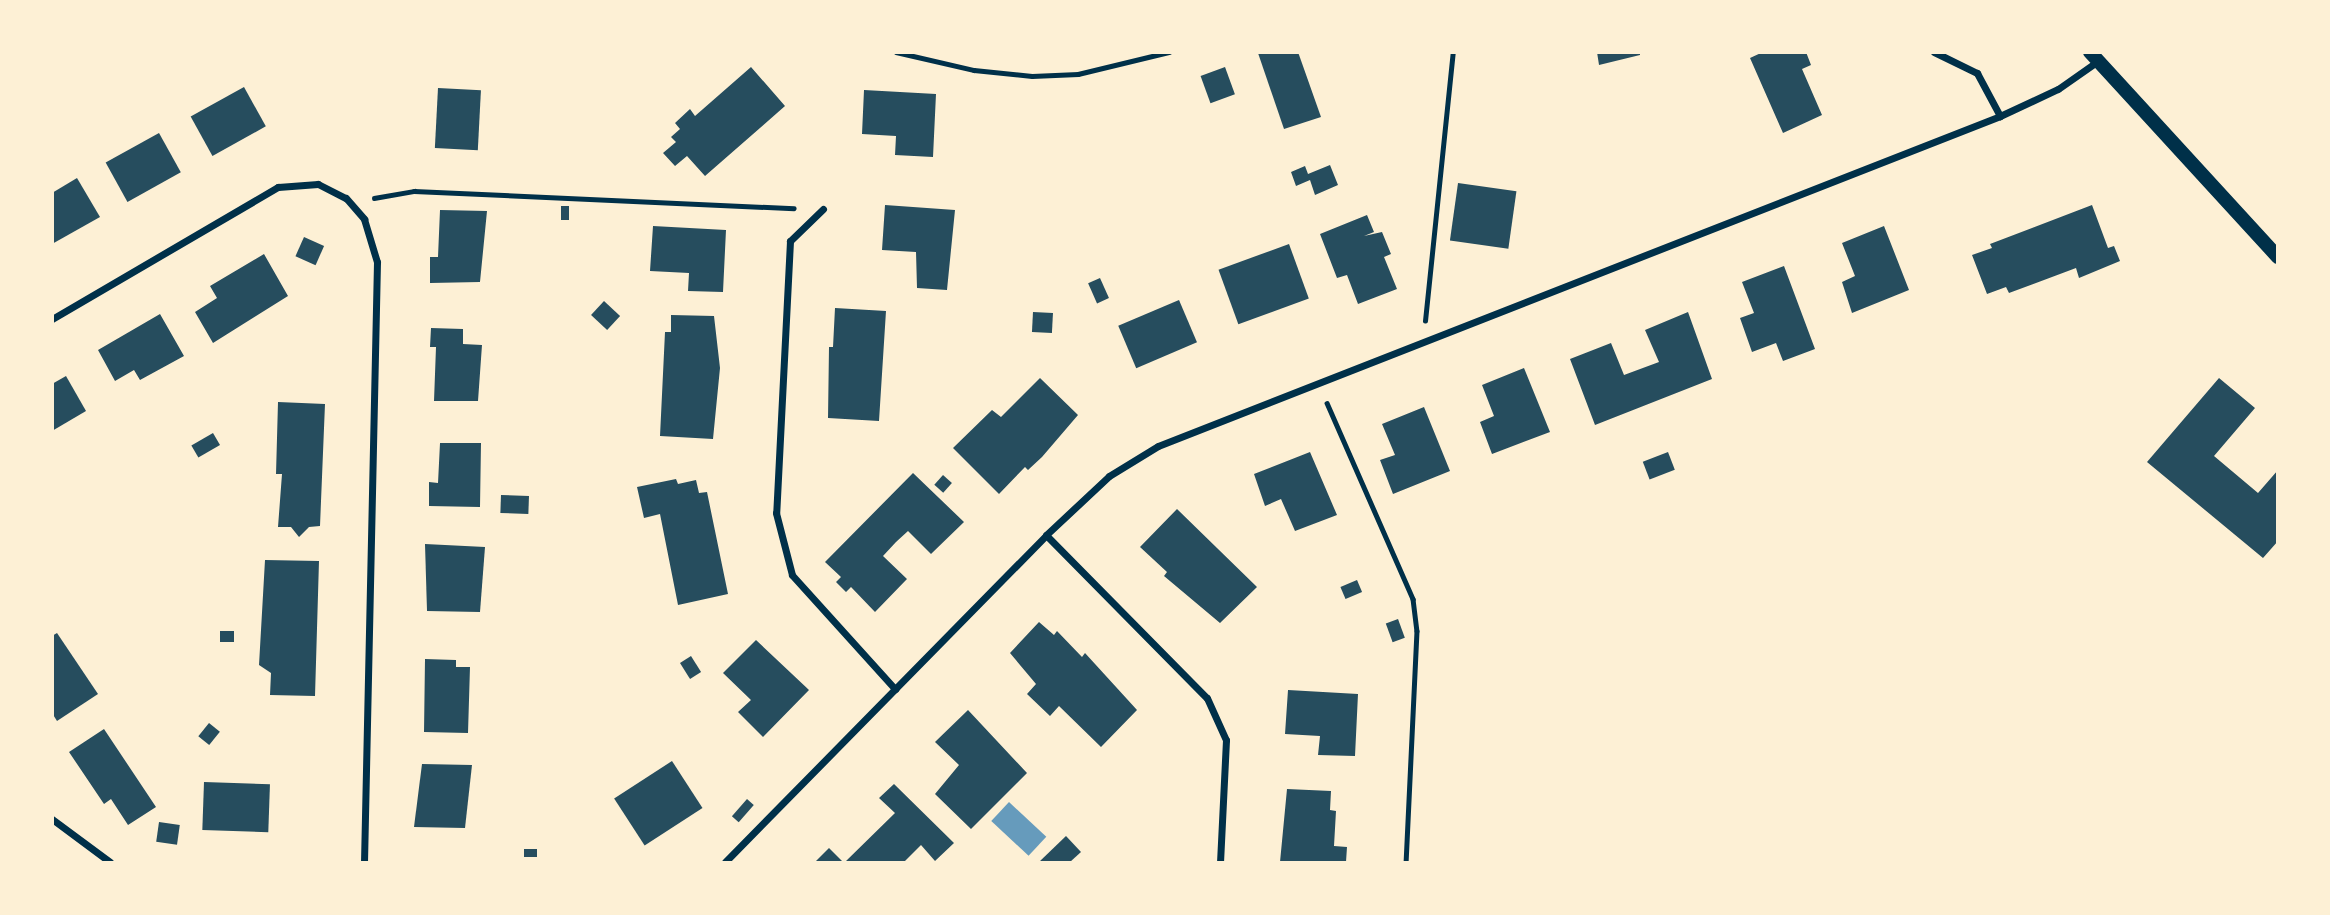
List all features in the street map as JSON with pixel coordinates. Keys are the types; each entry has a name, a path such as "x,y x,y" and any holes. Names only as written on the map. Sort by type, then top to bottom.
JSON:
{"main road":[{"path":"2094,57 2277,257"}],"street":[{"path":"1934,52 1977,73 2000,116"},
{"path":"724,863 1046,535 1109,476 1158,446 2000,116 2058,89 2094,57"},
{"path":"52,319 278,187 318,184 346,198 356,210 377,262 364,863"},
{"path":"823,209 790,241 776,513 792,575 895,689"},
{"path":"1046,535 1207,698 1226,740 1220,863"},
{"path":"52,819 110,863"}],"path":[{"path":"896,52 974,71 1032,76 1078,74 1169,52"},
{"path":"1422,342 1453,52"},
{"path":"356,210 379,194 414,191 823,209"},
{"path":"1318,383 1412,599 1418,631 1405,863"}],"water":[{"path":"1009,802 1046,837 1029,856 991,821"}],"building":[{"path":"1298,52 1321,117 1284,129 1258,53"},
{"path":"1597,52 1640,52 1640,55 1599,65"},
{"path":"1763,52 1806,52 1811,65 1802,69 1822,115 1783,133 1750,58"},
{"path":"751,67 785,106 705,176 687,156 675,166 663,153 676,142 671,137 680,129 675,123 690,109 695,116"},
{"path":"1225,67 1235,94 1210,103 1201,76"},
{"path":"244,87 266,126 212,156 191,117"},
{"path":"438,88 481,90 478,150 435,148"},
{"path":"864,90 936,94 933,157 895,155 896,136 862,134"},
{"path":"159,133 181,172 127,202 106,163"},
{"path":"1330,165 1338,185 1315,195 1310,180 1296,186 1291,172 1305,166 1308,174"},
{"path":"77,178 100,217 52,244 52,193"},
{"path":"1458,183 1516,191 1508,249 1450,240"},
{"path":"885,205 955,210 947,290 917,288 916,252 882,250"},
{"path":"2092,205 2108,248 2114,246 2120,261 2079,278 2076,268 2009,293 2006,287 1987,294 1972,255 1992,248 1990,244"},
{"path":"561,206 569,206 569,220 561,220"},
{"path":"440,210 487,211 480,282 430,283 430,257 438,257"},
{"path":"1367,215 1374,232 1364,236 1382,232 1391,254 1384,257 1397,289 1358,304 1347,275 1337,278 1320,234"},
{"path":"653,226 726,230 723,292 688,291 689,273 650,271"},
{"path":"1884,226 1909,290 1852,313 1842,282 1855,276 1842,243"},
{"path":"304,237 324,246 316,265 295,256"},
{"path":"1289,244 1309,299 1238,324 1219,270"},
{"path":"264,254 288,296 213,343 195,312 217,298 210,286"},
{"path":"1784,266 1815,349 1783,361 1776,343 1752,352 1740,318 1754,313 1742,282"},
{"path":"1100,278 1109,298 1097,303 1088,283"},
{"path":"1179,300 1197,342 1136,368 1118,326"},
{"path":"604,301 620,316 607,330 591,315"},
{"path":"835,308 886,311 879,421 828,418 829,347 833,347"},
{"path":"1033,312 1053,313 1052,333 1032,332"},
{"path":"1688,312 1712,379 1595,425 1570,359 1611,343 1624,375 1659,362 1645,330"},
{"path":"160,314 184,356 140,380 134,370 115,381 98,350"},
{"path":"671,315 714,316 720,368 713,439 660,436 665,332 671,332"},
{"path":"431,328 463,329 463,344 482,345 478,401 434,401 436,347 430,347"},
{"path":"1524,368 1550,432 1492,454 1480,422 1494,416 1482,385"},
{"path":"66,376 86,411 52,431 52,384"},
{"path":"1040,378 1078,415 1042,457 1028,470 1025,467 999,494 953,448 992,410 1001,417"},
{"path":"2219,378 2255,408 2214,456 2258,493 2278,470 2278,541 2263,558 2147,462"},
{"path":"278,402 325,404 320,526 309,527 299,537 291,527 278,527 282,474 276,474"},
{"path":"1424,407 1450,471 1393,494 1380,460 1395,455 1382,424"},
{"path":"213,433 220,445 198,458 191,446"},
{"path":"440,443 481,443 480,507 429,506 429,482 438,483"},
{"path":"1310,452 1337,515 1295,531 1281,499 1265,506 1254,474"},
{"path":"1668,452 1675,470 1650,479 1643,462"},
{"path":"913,473 964,522 931,554 908,531 896,542 883,556 907,579 875,612 851,587 846,592 836,582 841,577 825,562"},
{"path":"943,475 952,483 943,493 934,485"},
{"path":"676,479 678,484 696,480 699,493 707,492 728,594 678,605 660,514 644,518 637,487"},
{"path":"501,495 529,496 528,514 500,513"},
{"path":"1177,509 1257,587 1220,623 1164,576 1167,572 1140,547"},
{"path":"425,544 485,547 480,612 427,611"},
{"path":"265,560 319,561 315,696 270,695 271,673 259,665"},
{"path":"1357,580 1362,592 1346,599 1340,587"},
{"path":"1398,619 1405,638 1393,642 1386,623"},
{"path":"1039,622 1054,635 1057,631 1082,657 1085,653 1137,710 1101,747 1059,706 1050,716 1027,694 1036,684 1010,653"},
{"path":"220,631 234,631 234,642 220,642"},
{"path":"57,633 98,694 57,721 52,713 52,636"},
{"path":"756,640 809,690 763,737 738,712 751,700 723,673"},
{"path":"691,656 701,672 690,679 680,663"},
{"path":"425,659 456,660 456,667 470,667 468,733 424,732"},
{"path":"1288,690 1358,694 1355,756 1318,755 1320,736 1285,734"},
{"path":"968,710 1027,773 971,829 935,794 959,765 935,742"},
{"path":"209,723 220,732 209,745 198,736"},
{"path":"104,729 156,807 128,825 111,799 104,804 69,752"},
{"path":"672,761 702,808 645,846 614,799"},
{"path":"422,764 472,765 465,828 414,827"},
{"path":"204,782 270,784 268,832 202,830"},
{"path":"894,784 954,843 935,861 921,845 904,862 845,862 895,813 879,798"},
{"path":"1287,789 1331,791 1330,810 1336,811 1334,846 1347,847 1346,862 1280,862"},
{"path":"747,799 754,805 739,822 732,816"},
{"path":"159,822 180,825 177,845 156,842"},
{"path":"1066,836 1081,852 1070,862 1039,862"},
{"path":"829,848 843,862 815,862"},
{"path":"524,849 537,849 537,857 524,857"}]}
